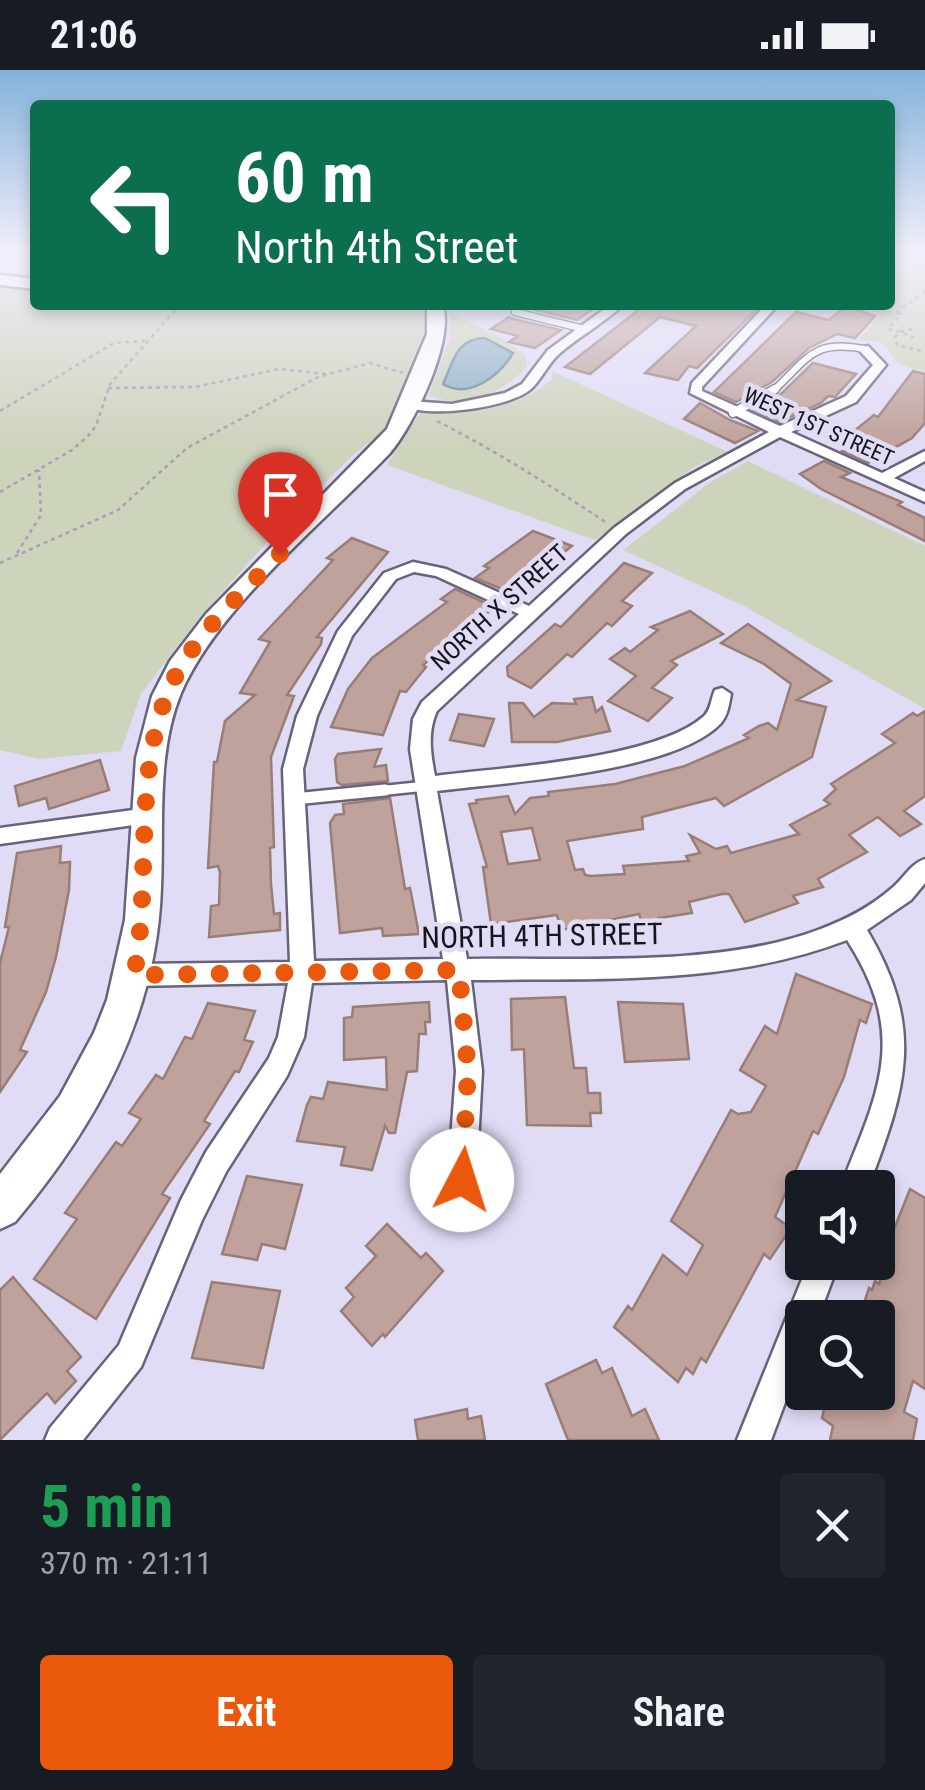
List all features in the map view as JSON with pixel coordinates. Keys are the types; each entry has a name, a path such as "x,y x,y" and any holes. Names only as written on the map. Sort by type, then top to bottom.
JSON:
{"street":[{"path":"0,1207 51,1145 90,1083 117,1026 134,975 143,916 157,720 181,666 238,598 398,428 419,396 439,316"},
{"path":"419,396 473,406 509,396 526,386 542,362 602,316"},
{"name":"WEST 1ST STREET","path":"762,316 696,386 696,394 925,498"},
{"name":"NORTH X STREET","path":"462,1180 468,1071 459,970 420,734 429,706 620,531 680,486 777,433 851,399 880,365 864,349"},
{"path":"882,479 925,455"},
{"path":"62,1440 130,1356 190,1210 286,1052 296,1020 302,972 303,928 293,799 298,742 344,635 390,576 403,569 431,569 530,613"},
{"path":"428,786 650,752 710,722 722,694"},
{"path":"0,836 148,816"},
{"name":"NORTH 4TH STREET","path":"134,975 680,966 738,961 851,926 900,894 925,868"},
{"path":"851,926 880,956 898,988 905,1012 901,1068 861,1170"},
{"path":"754,1440 817,1280"}],"lane":[{"path":"531,316 584,329"},
{"path":"732,412 768,396 820,347 834,343 864,349"},
{"path":"293,799 428,786"}],"path":[{"path":"0,492 88,436 96,426 108,388 170,316"},
{"path":"899,316 888,329 918,339"},
{"path":"912,329 900,332 895,337 897,344 925,352"},
{"path":"0,411 114,343 147,341"},
{"path":"0,563 118,510 187,448 246,413 327,374 370,362 419,396 426,414 500,454 620,531"},
{"path":"108,388 195,387 280,369 327,374"},
{"path":"14,556 41,515 39,470"}],"green space":[{"path":"0,316 424,316 427,325 397,408 379,435 354,454 278,530 199,618 141,694 121,751 39,759 0,750"},
{"path":"451,316 457,316 500,337 525,355 527,366 507,384 469,400 429,395 449,340"},
{"path":"880,316 925,316 925,372 900,365 880,343 857,341"},
{"path":"552,371 728,452 696,466 595,540 387,465 420,413 473,411 522,399 552,379"},
{"path":"748,461 925,546 925,709 744,606 623,550 712,481"}],"water":[{"path":"485,338 513,353 500,369 473,387 443,384 462,347"}],"building":[{"path":"631,316 750,316 697,368 689,366 678,380 645,373 696,326 660,317 590,374 565,367"},
{"path":"792,316 829,320 834,316 875,316 855,338 837,334 809,348 772,382 736,402 714,392"},
{"path":"509,317 561,330 535,348 509,342 518,336 491,329"},
{"path":"813,363 856,374 835,397 828,396 779,422 753,410 780,395"},
{"path":"913,371 925,374 925,423 912,438 868,463 842,451 845,449 839,443 874,415 878,417"},
{"path":"700,403 758,431 735,443 684,419"},
{"path":"824,461 850,473 841,477 902,502 898,505 925,518 925,541 821,489 800,474"},
{"path":"533,531 572,546 553,557 514,594 475,578 489,568 484,566"},
{"path":"352,538 388,552 317,637 322,638 321,644 287,695 294,696 271,757 271,884 274,914 280,913 280,930 209,937 211,906 219,905 220,872 218,866 208,868 214,762 225,721 255,695 240,693 270,642 259,639 333,560 327,558"},
{"path":"624,563 652,573 622,601 632,606 612,626 607,623 572,657 567,654 531,688 508,676 507,667 555,624 561,627"},
{"path":"455,589 494,607 453,645 448,643 423,665 426,667 406,692 400,691 383,735 331,727 348,689 372,658 447,602 441,599"},
{"path":"690,611 723,634 671,661 677,665 652,688 672,698 648,721 608,701 636,676 610,659 625,648 630,652 658,630 651,627"},
{"path":"748,624 831,681 797,700 826,707 812,757 724,806 716,798 642,817 643,829 567,841 575,870 583,869 585,875 591,876 625,874 623,866 689,861 686,856 700,853 690,835 716,849 727,846 731,853 799,834 790,825 830,804 824,800 836,789 831,784 895,743 882,734 913,713 917,716 925,711 925,796 904,811 921,824 900,836 878,817 849,835 867,852 818,879 823,887 793,896 798,903 745,922 729,894 722,894 689,902 692,913 659,918 660,924 643,926 639,914 561,930 557,915 491,924 483,867 487,867 469,804 508,796 515,814 530,798 549,796 548,792 615,784 685,766 749,738 744,735 759,726 768,723 777,730 791,684 764,664 721,643","holes":["532,828 540,860 508,864 501,832"]},
{"path":"592,697 596,712 602,707 610,731 557,742 512,742 509,703 523,703 534,717 552,703 576,704 574,699"},
{"path":"459,714 494,719 484,746 450,740"},
{"path":"381,749 374,767 386,765 388,781 342,785 337,782 338,754"},
{"path":"100,760 109,790 49,809 46,798 19,806 15,786"},
{"path":"390,798 405,889 410,888 419,934 383,936 382,928 340,933 330,823 335,815 344,814 343,804"},
{"path":"61,846 60,863 70,862 69,890 56,957 46,992 20,1050 27,1052 0,1092 0,963 9,927 5,927 17,853"},
{"path":"796,974 872,1004 866,1023 860,1020 844,1077 818,1134 813,1131 796,1170 785,1170 785,1194 775,1217 785,1224 785,1237 770,1259 764,1254 706,1362 701,1358 693,1374 686,1368 678,1382 614,1327 628,1306 632,1310 663,1255 687,1275 703,1245 671,1221 731,1110 738,1114 751,1112 766,1086 740,1070 765,1026 777,1034"},
{"path":"565,997 574,1068 586,1068 588,1093 600,1093 601,1113 590,1113 591,1126 527,1125 524,1049 512,1050 511,999"},
{"path":"429,1002 430,1022 425,1022 426,1034 419,1034 417,1071 407,1072 395,1133 389,1133 385,1126 372,1170 341,1165 345,1147 297,1141 311,1097 323,1099 328,1082 387,1090 386,1057 344,1060 344,1018 352,1017 353,1007"},
{"path":"618,1002 683,1004 689,1059 625,1062"},
{"path":"208,1003 255,1011 244,1040 253,1042 239,1072 235,1071 204,1121 210,1124 162,1194 170,1198 96,1319 34,1279 77,1219 65,1213 116,1142 122,1146 141,1119 129,1113 156,1075 163,1079 185,1037 192,1039"},
{"path":"247,1176 302,1185 285,1249 262,1244 257,1260 222,1254"},
{"path":"910,1189 925,1198 925,1389 913,1381 904,1412 917,1419 913,1440 830,1440 833,1426 822,1418 824,1410 895,1410 895,1300 865,1300 875,1281 879,1284 880,1280 895,1280 895,1226"},
{"path":"387,1224 421,1258 426,1253 443,1271 385,1337 383,1334 372,1346 341,1311 354,1297 346,1288 376,1256 366,1246"},
{"path":"13,1277 81,1357 67,1371 76,1381 55,1403 47,1393 0,1440 0,1290"},
{"path":"212,1282 280,1291 263,1368 192,1358"},
{"path":"596,1360 602,1373 612,1368 632,1416 645,1409 659,1440 568,1440 546,1384"},
{"path":"467,1409 468,1419 481,1416 485,1440 418,1440 415,1420"}],"route":[{"path":"280,554 181,666 157,720 143,916 134,975 459,970 468,1071 462,1180"}]}
